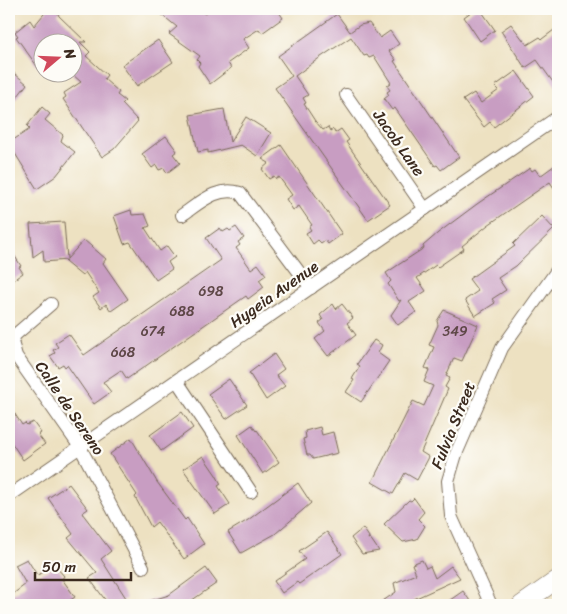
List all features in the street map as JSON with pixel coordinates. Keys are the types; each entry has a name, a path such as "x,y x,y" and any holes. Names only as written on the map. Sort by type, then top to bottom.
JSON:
{"street":[{"name":"Jacob Lane","path":"346,94 426,209"},
{"name":"Hygeia Avenue","path":"9,496 558,117"},
{"path":"182,215 218,191 230,190 240,193 311,288"},
{"name":"Fulvia Street","path":"491,605 451,516 448,481 456,454 502,348 558,269"},
{"name":"Calle de Sereno","path":"51,304 15,335 12,342 16,356 80,447 143,567"},
{"path":"176,381 251,492"},
{"path":"521,605 558,579"}],"building":[{"path":"48,9 62,9 58,14 59,16 76,32 32,32 32,59 16,37 18,36 15,32 30,20 34,26"},
{"path":"165,9 198,9 205,14 212,9 277,9 283,18 262,33 259,29 243,39 249,48 228,63 231,68 210,84 198,66 200,63 197,60 200,56 169,34 177,27 161,14"},
{"path":"475,9 480,9 495,30 480,41 464,17"},
{"path":"337,14 350,32 360,25 369,23 380,38 390,31 399,44 389,51 396,60 394,61 459,157 441,170 437,165 435,166 395,108 392,110 384,99 389,95 387,92 390,90 387,86 391,83 374,56 369,58 367,55 364,56 351,37 318,59 295,76 308,95 303,98 306,103 304,104 315,121 323,130 328,127 330,131 333,129 335,133 341,129 349,140 346,142 390,205 368,220 275,88 292,76 278,56"},
{"path":"511,24 527,45 540,37 542,39 558,27 558,89 537,60 525,68 501,31"},
{"path":"158,40 173,62 137,86 122,65"},
{"path":"82,44 90,52 86,56 107,75 104,79 119,92 117,95 125,101 122,104 138,121 114,149 102,157 63,99 66,97 64,93 82,82"},
{"path":"9,69 27,84 9,108"},
{"path":"516,71 534,96 494,127 490,122 484,127 463,100 474,93 481,103 499,90 495,86"},
{"path":"42,107 50,114 45,120 63,135 61,141 75,152 56,176 37,189 11,147 13,146 10,142 30,129 27,126"},
{"path":"224,109 230,142 246,117 271,133 257,156 241,145 208,153 208,150 198,152 190,115"},
{"path":"166,136 177,151 173,154 180,163 167,173 164,168 159,170 156,165 152,168 142,154"},
{"path":"281,145 342,234 328,244 325,240 321,243 318,240 313,244 306,233 311,230 309,227 312,225 299,206 293,210 286,199 292,195 279,177 276,179 274,176 269,179 262,169 269,163 262,159"},
{"path":"558,163 558,194 550,182 488,225 462,246 464,249 438,267 436,265 417,278 426,291 409,302 416,312 398,325 391,315 401,300 399,301 388,284 391,281 386,273 424,248 423,246 438,233 530,168 532,171 535,169 540,176"},
{"path":"131,210 132,215 145,214 150,226 145,228 160,251 167,246 175,257 168,262 172,269 156,280 130,242 124,244 114,216"},
{"path":"542,216 554,229 516,266 498,278 506,290 492,299 495,303 475,316 465,300 478,291 469,279 515,246 513,244"},
{"path":"64,222 67,259 84,240 106,259 103,263 128,299 111,311 106,304 101,308 93,297 99,293 85,272 82,276 65,262 67,260 44,262 43,250 33,257 30,224"},
{"path":"236,227 244,238 238,242 240,245 236,248 251,269 258,264 266,275 259,280 264,287 248,299 246,296 127,379 121,370 103,382 111,392 94,404 67,365 65,367 63,364 58,367 50,356 55,353 53,350 58,347 55,343 69,334 84,355 221,260 206,238 220,228 223,232 228,229 230,231"},
{"path":"9,247 21,266 19,267 23,273 9,283"},
{"path":"333,304 336,309 342,304 353,318 347,323 356,335 328,356 315,339 325,331 319,323 323,320 320,315"},
{"path":"444,310 478,325 462,361 454,358 446,376 450,378 445,387 448,389 421,452 429,457 417,480 405,473 393,494 372,482 413,401 424,406 433,386 424,382 429,370 425,368 434,347 429,345 438,325 437,321"},
{"path":"374,340 382,345 378,353 389,361 361,402 346,392 360,366 357,364"},
{"path":"274,354 284,369 276,375 285,386 266,400 249,373"},
{"path":"229,379 247,405 226,419 208,394"},
{"path":"9,405 22,425 33,422 41,433 38,435 45,444 23,460 9,439"},
{"path":"182,412 193,428 161,451 150,435"},
{"path":"252,425 279,462 263,474 238,435"},
{"path":"320,427 322,435 333,432 338,453 313,459 310,455 307,455 303,439 306,438 305,431"},
{"path":"131,438 157,482 185,520 187,518 204,544 184,559 157,522 151,527 135,497 137,495 110,454"},
{"path":"203,456 216,475 221,484 218,486 230,504 215,514 183,469"},
{"path":"298,483 311,503 275,534 241,553 228,532 248,520"},
{"path":"69,484 88,509 82,513 111,551 101,559 126,598 117,605 109,605 89,578 97,573 68,538 73,534 48,498"},
{"path":"414,498 424,512 418,519 425,526 417,539 403,542 384,524 409,500 411,501"},
{"path":"363,528 369,537 368,539 370,538 379,551 362,554 351,538"},
{"path":"327,532 342,554 299,584 297,582 282,593 274,581 305,559 299,551"},
{"path":"27,559 37,575 56,567 64,576 62,579 75,597 63,605 9,605 9,597 26,584 15,565"},
{"path":"422,560 426,568 430,566 435,578 451,566 460,578 414,599 416,605 377,605 396,592 394,583 416,574 412,564"},
{"path":"206,568 217,583 185,605 144,605 143,603 169,595"},
{"path":"463,591 473,605 443,605"}]}
